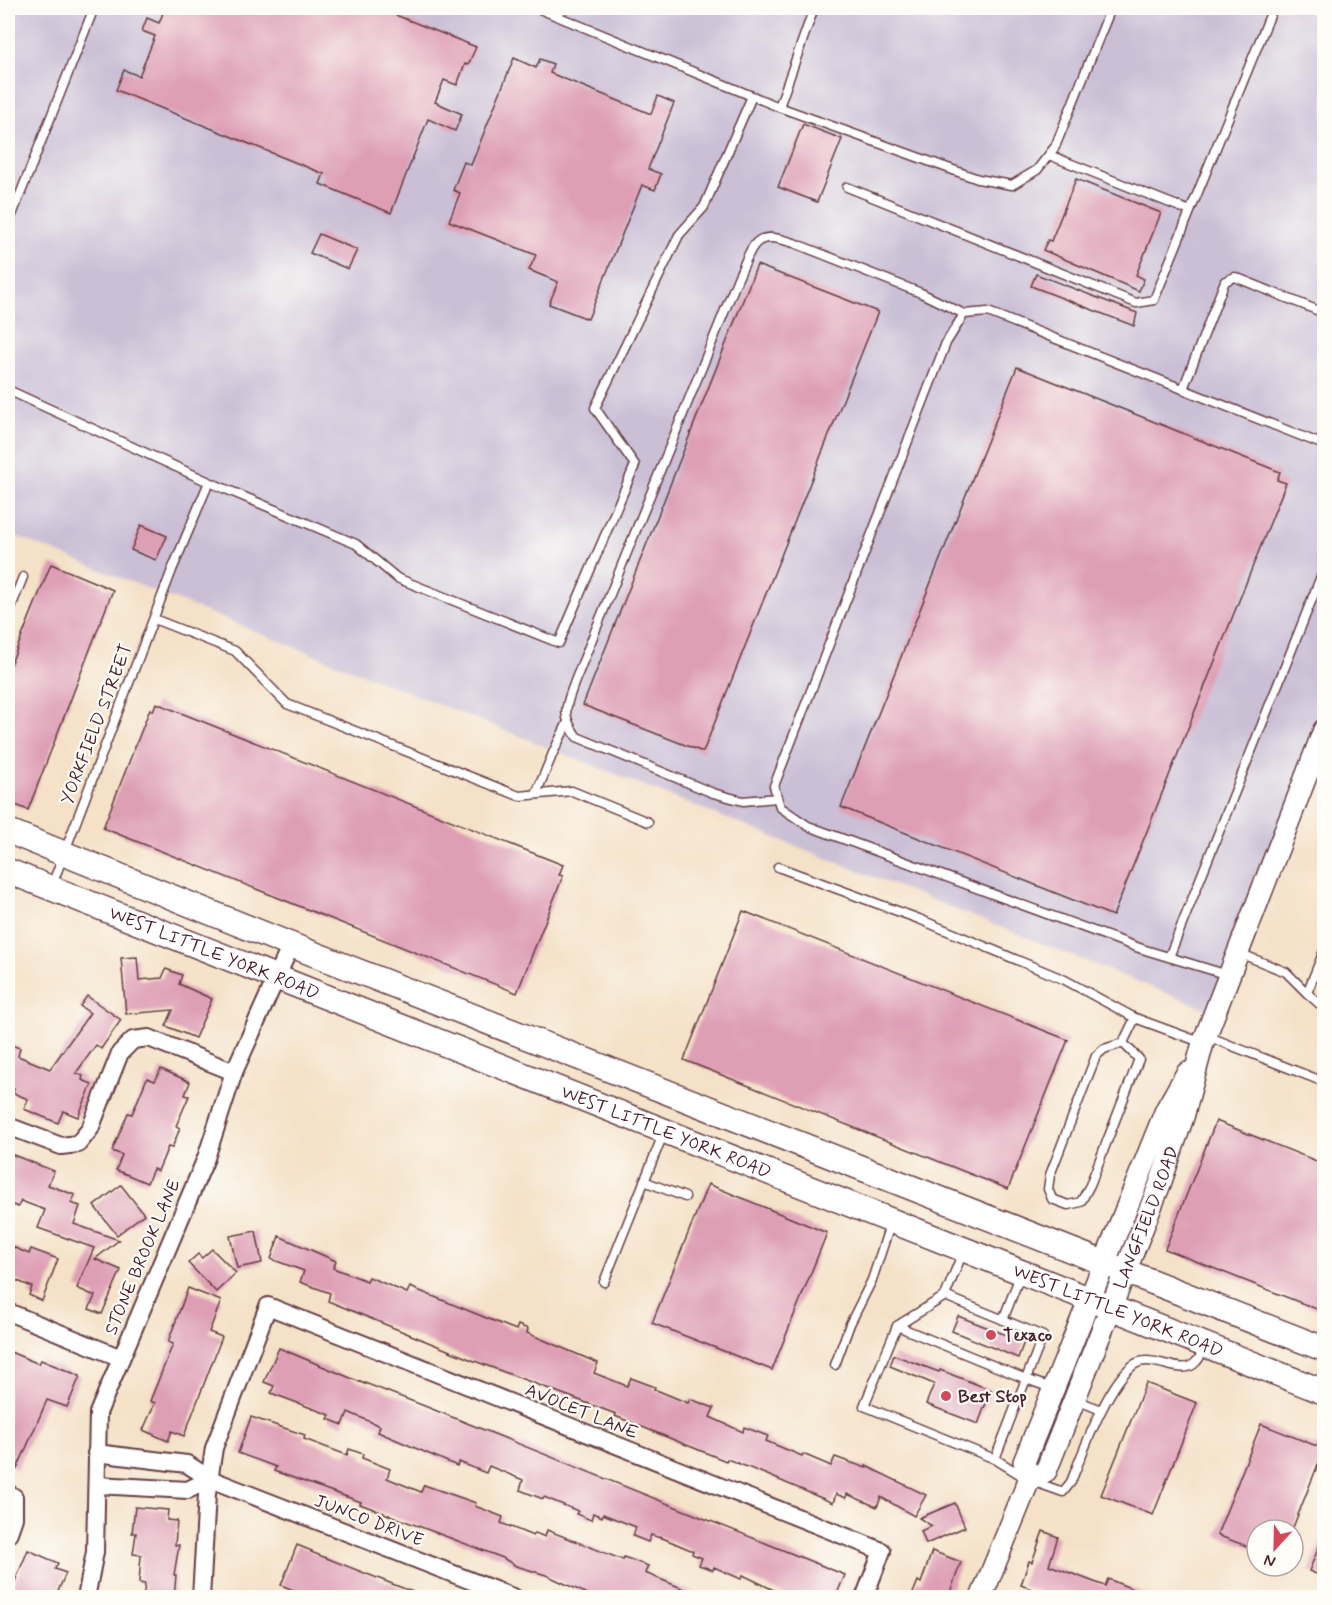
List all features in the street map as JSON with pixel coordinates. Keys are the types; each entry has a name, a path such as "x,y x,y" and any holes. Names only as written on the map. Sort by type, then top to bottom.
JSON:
{"main road":[{"name":"WEST LITTLE YORK ROAD","path":"8,831 291,945 1324,1349"},
{"name":"WEST LITTLE YORK ROAD","path":"8,871 1324,1392"},
{"path":"568,1094 581,1058"},
{"path":"828,1196 841,1160"}],"street":[{"name":"LANGFIELD ROAD","path":"981,1598 1027,1471 1046,1471 1064,1394 1115,1267 1160,1184 1183,1117 1205,1039 1324,730"},
{"name":"STONE BROOK LANE","path":"86,1598 95,1552 98,1413 206,1158 234,1072 291,945"},
{"path":"8,1126 61,1146 78,1144 90,1129 120,1053 133,1040 149,1038 234,1072"},
{"name":"AVOCET LANE","path":"210,1479 214,1448 268,1306 882,1551 864,1598"},
{"path":"8,1312 121,1358"},
{"name":"JUNCO DRIVE","path":"96,1453 187,1464 210,1479 515,1598"},
{"path":"97,1485 188,1490 210,1479"},
{"path":"201,1598 210,1479"},
{"path":"8,1535 14,1518 11,1495"}],"lane":[{"path":"8,225 94,8"},
{"path":"537,8 779,107 978,179 1012,185 1037,170 1055,147 1111,8"},
{"path":"779,107 814,8"},
{"path":"847,187 1136,303 1154,300 1273,8"},
{"path":"8,390 209,482 356,543 397,578 559,643 635,465 595,408 679,235 704,207 752,96"},
{"path":"1049,155 1190,211"},
{"path":"777,798 743,801 713,793 577,736 567,724 565,709 574,681 738,278 753,246 760,239 774,236 921,293 964,314 988,312 1324,445"},
{"path":"1183,389 1225,281 1234,277 1324,313"},
{"path":"964,314 946,343 774,786 780,807 808,826 1168,957 1230,976"},
{"name":"YORKFIELD STREET","path":"51,889 172,570 209,482"},
{"path":"1168,957 1324,568"},
{"path":"8,615 23,577"},
{"path":"154,619 235,651 287,704 519,796 572,791 648,822"},
{"path":"536,794 567,724"},
{"path":"778,867 919,919 1065,980 1134,1018 1205,1039 1324,1082"},
{"path":"1307,993 1324,951"},
{"path":"1239,952 1286,972 1324,1008"},
{"path":"1123,1043 1139,1059 1090,1185 1082,1202 1068,1205 1052,1199 1048,1190 1050,1175 1096,1056 1104,1049 1123,1043 1134,1018"},
{"path":"604,1282 664,1132"},
{"path":"644,1181 685,1197"},
{"path":"835,1365 850,1324 872,1280 891,1221"},
{"path":"963,1250 945,1296 897,1326 864,1406 1027,1471 1063,1492 1071,1482 1101,1410 1127,1370 1136,1363 1149,1360 1182,1369 1192,1366 1198,1361 1206,1345"},
{"path":"1003,1320 1021,1273"},
{"path":"945,1296 1043,1336 995,1459"},
{"path":"897,1326 1101,1410"}],"shaded area":[{"path":"8,8 1324,8 1324,717 1209,1010 8,533"}],"building":[{"path":"165,8 378,8 476,47 468,65 465,64 457,85 444,80 435,102 462,114 455,131 428,119 391,213 320,184 324,174 116,90 124,70 139,76 155,36 142,31 147,18 159,23"},
{"path":"514,58 536,68 540,59 553,64 550,73 651,114 658,96 674,103 648,169 661,174 655,190 642,185 588,319 549,304 558,282 529,270 536,255 449,221 460,193 453,190 464,162 471,165"},
{"path":"803,124 842,139 817,202 778,187"},
{"path":"1076,179 1161,213 1136,275 1144,279 1139,291 1043,250 1048,240 1051,241"},
{"path":"319,234 357,250 348,269 310,253"},
{"path":"757,265 878,312 703,752 583,705"},
{"path":"1036,274 1137,313 1134,326 1031,286"},
{"path":"1017,367 1280,472 1277,480 1286,483 1113,916 841,807"},
{"path":"141,525 167,536 156,560 131,550"},
{"path":"51,564 113,590 28,810 8,802 8,671"},
{"path":"156,703 563,865 559,875 563,876 517,993 103,828 150,709 153,711"},
{"path":"743,911 1068,1040 1008,1189 684,1060"},
{"path":"137,957 139,980 162,978 166,969 182,975 179,984 212,999 195,1038 166,1026 173,1010 126,1014 121,958"},
{"path":"87,996 121,1020 101,1049 96,1045 76,1073 83,1076 82,1080 92,1084 78,1117 63,1111 58,1123 24,1109 28,1099 13,1093 14,1089 8,1087 8,1044 20,1048 18,1056 50,1069 90,1013 80,1006"},
{"path":"161,1069 190,1082 185,1095 189,1096 176,1126 180,1128 172,1148 168,1147 158,1171 153,1169 147,1183 116,1170 122,1155 112,1151 128,1113 132,1114 147,1078 155,1081"},
{"path":"1216,1121 1324,1164 1324,1312 1165,1249"},
{"path":"8,1153 54,1171 48,1185 75,1195 71,1203 80,1206 74,1224 119,1240 95,1259 121,1270 102,1314 89,1309 95,1296 77,1288 94,1248 38,1228 45,1210 21,1201 18,1207 8,1203"},
{"path":"708,1184 827,1233 772,1370 652,1323"},
{"path":"121,1185 144,1214 117,1235 94,1206"},
{"path":"256,1231 262,1263 237,1268 230,1236"},
{"path":"279,1236 336,1261 333,1268 367,1281 369,1277 407,1293 410,1287 516,1330 518,1325 528,1329 527,1333 598,1363 594,1373 627,1386 631,1378 688,1403 690,1399 714,1408 710,1417 743,1432 744,1427 768,1436 766,1441 802,1456 803,1454 831,1466 835,1457 866,1468 866,1466 926,1495 914,1516 881,1497 877,1507 847,1494 846,1498 836,1494 833,1503 615,1416 616,1414 472,1360 328,1301 330,1293 300,1282 304,1271 271,1259"},
{"path":"8,1245 29,1254 31,1249 58,1259 42,1301 29,1295 32,1287 8,1277"},
{"path":"212,1249 236,1273 216,1292 188,1263 198,1254 202,1258"},
{"path":"188,1288 221,1301 209,1332 222,1337 184,1436 172,1431 168,1441 143,1430 155,1403 150,1401 173,1344 168,1342"},
{"path":"958,1316 1024,1342 1018,1358 952,1331"},
{"path":"279,1348 845,1575 835,1598 790,1598 743,1575 741,1579 714,1567 713,1570 699,1565 702,1558 692,1554 693,1551 660,1537 651,1535 648,1542 633,1536 636,1527 603,1514 602,1517 593,1513 591,1520 576,1514 578,1511 520,1490 523,1480 489,1466 486,1473 459,1462 457,1466 378,1432 380,1426 348,1412 343,1425 328,1419 330,1415 271,1393 274,1386 264,1382"},
{"path":"8,1351 39,1364 41,1360 80,1376 67,1407 47,1400 17,1469 8,1465"},
{"path":"894,1355 991,1390 978,1424 926,1404 934,1384 890,1366"},
{"path":"1146,1383 1197,1403 1153,1515 1101,1495"},
{"path":"251,1417 305,1435 304,1439 347,1455 349,1449 363,1454 362,1458 390,1469 387,1478 421,1492 424,1485 476,1503 475,1506 503,1517 501,1523 533,1536 535,1533 545,1537 547,1530 623,1560 624,1557 648,1566 645,1573 706,1598 596,1598 546,1575 516,1566 503,1558 360,1504 361,1502 274,1471 276,1467 238,1453"},
{"path":"1261,1424 1324,1449 1297,1518 1245,1518 1245,1546 1217,1535"},
{"path":"955,1503 965,1527 926,1544 921,1531 932,1526 919,1518"},
{"path":"135,1507 168,1510 167,1520 177,1521 175,1545 179,1545 174,1575 176,1575 174,1598 143,1598 145,1584 139,1583 141,1555 133,1554 136,1533 132,1533"},
{"path":"1043,1531 1058,1537 1049,1565 1105,1586 1108,1579 1155,1598 1060,1598 1021,1585"},
{"path":"1324,1534 1324,1577 1309,1571"},
{"path":"297,1545 428,1598 313,1598 281,1585"},
{"path":"28,1550 58,1563 55,1569 66,1573 55,1598 8,1598"},
{"path":"932,1551 961,1562 948,1598 911,1598 918,1581 921,1583"}],"place":[{"name":"Texaco","path":"991,1335"},
{"name":"Best Stop","path":"946,1396"}]}
